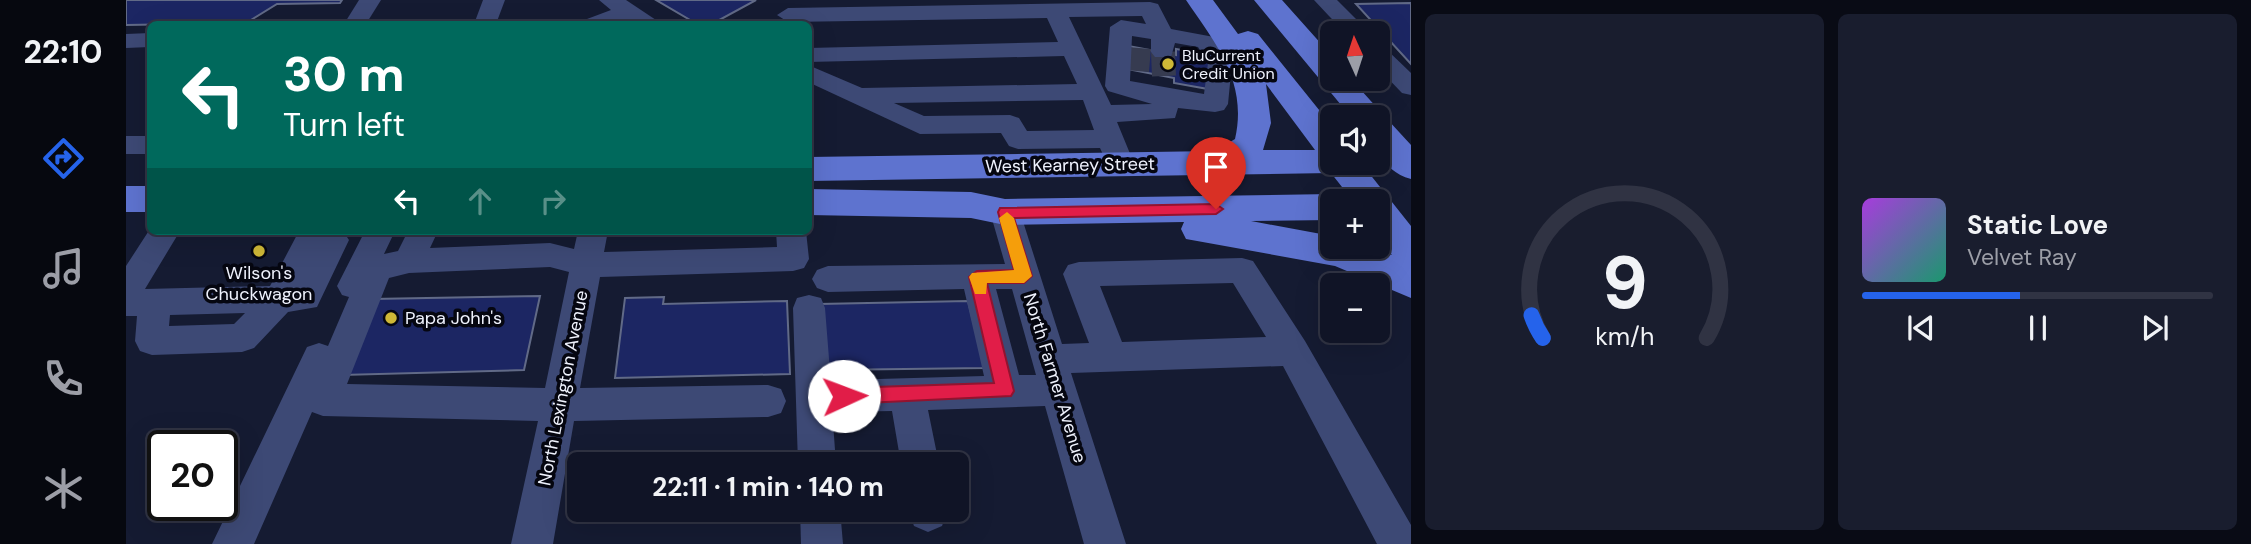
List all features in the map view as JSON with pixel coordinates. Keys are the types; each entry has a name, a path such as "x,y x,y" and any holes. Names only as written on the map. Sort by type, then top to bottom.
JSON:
{"main road":[{"path":"1199,0 1243,61 1254,90 1256,124 1250,145 1222,162"},
{"path":"1217,0 1320,133"},
{"path":"1267,0 1320,62"},
{"path":"1345,91 1358,105"},
{"path":"1390,146 1401,161"},
{"path":"812,152 873,169"},
{"name":"West Kearney Street","path":"812,169 873,169 1115,152 1222,162 1320,161"},
{"path":"1351,175 1363,189"},
{"path":"126,199 147,199"},
{"path":"812,202 971,205 1005,212 1050,213 1320,206"},
{"path":"1390,207 1411,206"},
{"path":"1050,213 1275,238 1356,259 1411,282"},
{"path":"1390,225 1411,253"}],"street":[{"path":"486,21 494,0"},
{"path":"779,20 813,0"},
{"path":"1325,0 1346,21"},
{"path":"599,21 619,5 646,21"},
{"path":"779,20 1055,11 1139,59"},
{"path":"1055,11 1072,49"},
{"path":"126,41 147,40"},
{"path":"812,55 1072,49 1139,59"},
{"path":"857,95 1139,59"},
{"path":"812,74 920,125 1010,124 1018,140 1115,152 1139,59"},
{"path":"1390,66 1411,87"},
{"path":"126,145 147,145"},
{"name":"North Farmer Avenue","path":"1005,212 1105,544"},
{"path":"163,235 135,299 152,341 242,338 279,300 306,298 334,240 327,235"},
{"path":"233,544 378,235"},
{"path":"409,261 421,235"},
{"path":"768,401 558,405 323,400 377,268 409,261 550,255 590,248 793,259 792,235"},
{"name":"North Lexington Avenue","path":"532,544 590,248"},
{"path":"1111,357 1079,274 1241,270 1293,351 1399,544"},
{"path":"828,279 1024,276"},
{"path":"977,277 1005,391"},
{"path":"809,308 816,452"},
{"path":"844,396 1005,391 1111,357 1293,351"},
{"path":"907,394 918,452"},
{"path":"821,522 822,544"}],"building":[{"path":"126,0 342,0 340,3 277,4 249,21 147,21 147,25 126,25"},
{"path":"656,0 756,0 718,21 692,21"},
{"path":"1411,3 1411,64 1390,41 1390,21 1372,21 1356,4"},
{"name":"BluCurrent Credit Union","path":"1123,45 1176,55 1176,49 1204,54 1205,59 1213,61 1208,89 1174,83 1174,78 1122,68"},
{"path":"540,296 524,370 342,375 372,299"},
{"path":"664,297 663,304 787,301 790,374 615,378 625,298"},
{"path":"968,301 985,368 825,370 819,304"}],"tunnel":[{"path":"1137,71 1139,48"},
{"path":"1163,52 1164,76"}],"slow traffic":[{"path":"980,290 977,277 1024,276 1007,218"}],"place":[{"name":"BluCurrent Credit Union","path":"1168,64"},
{"name":"Wilson's Chuckwagon","path":"259,251"},
{"name":"Papa John's","path":"391,318"}],"route":[{"path":"844,396 1005,391 977,277 1024,276 1005,212 1216,209"}]}
